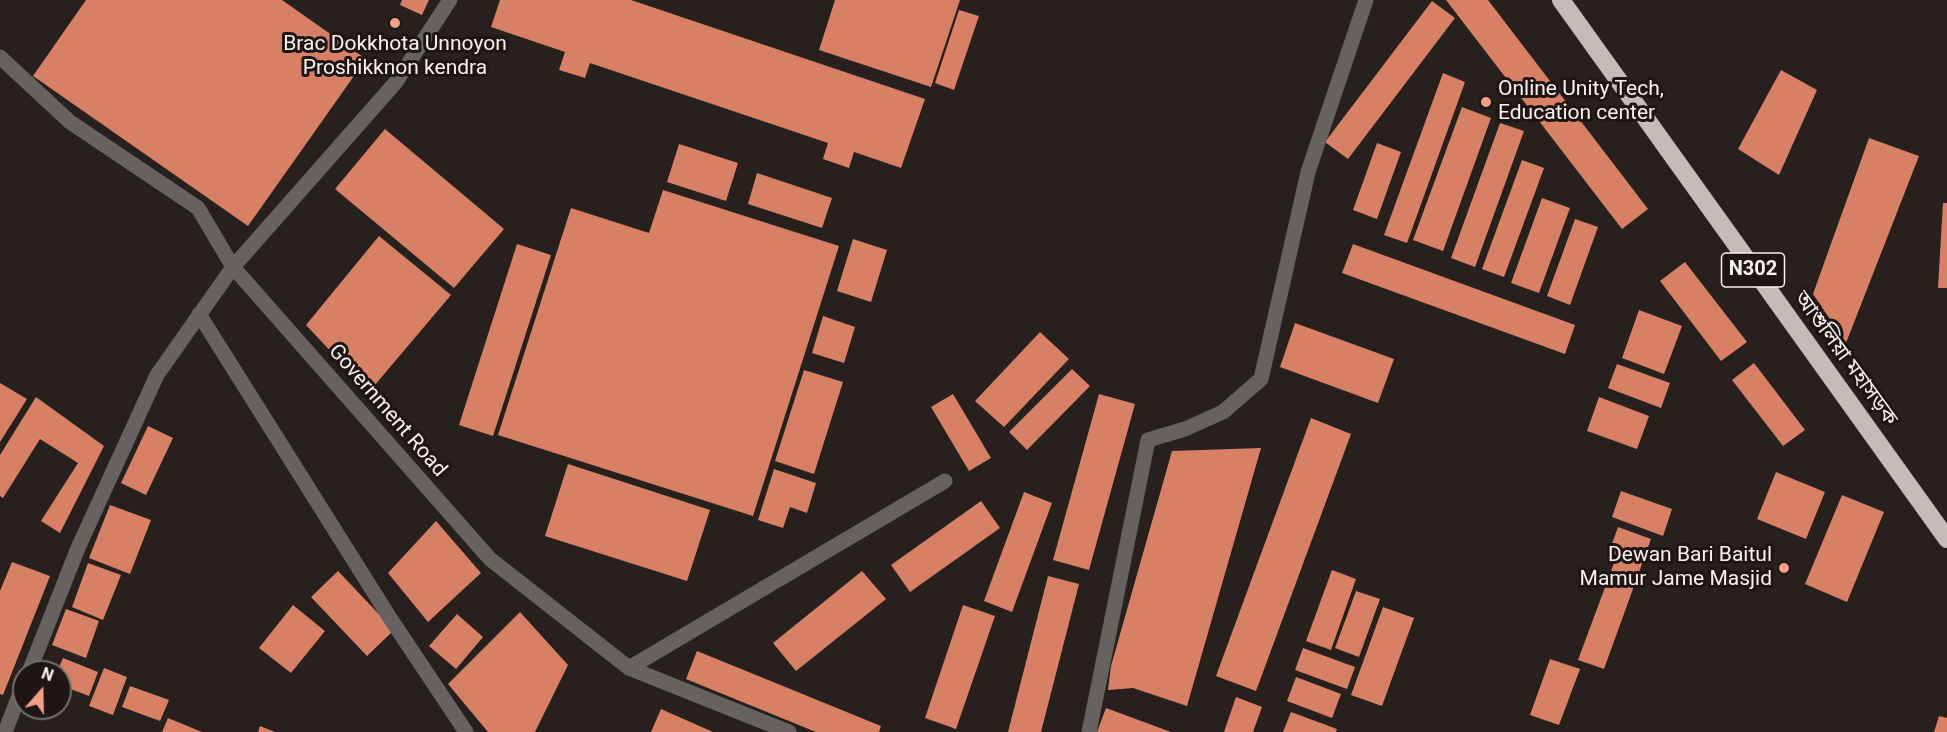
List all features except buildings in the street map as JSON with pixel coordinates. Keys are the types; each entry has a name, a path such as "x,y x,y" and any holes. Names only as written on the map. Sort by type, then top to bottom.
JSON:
{"highway":[{"name":"আশুলিয়া মহাসড়ক","path":"1561,0 1943,530"}],"street":[{"path":"33,660 78,548 157,375 233,267 396,82 450,0"},
{"path":"1089,732 1148,440 1185,429 1223,412 1261,379 1308,172 1366,0"},
{"name":"Government Road","path":"0,57 70,122 198,208 233,267 490,559 629,668 789,732"},
{"path":"200,314 384,608 466,732"},
{"path":"629,668 945,481"},
{"path":"5,732 12,714"}],"place":[{"name":"Brac Dokkhota Unnoyon Proshikknon kendra","path":"395,23"},
{"name":"Online Unity Tech, Education center","path":"1486,102"},
{"name":"Dewan Bari Baitul Mamur Jame Masjid","path":"1784,568"}]}
